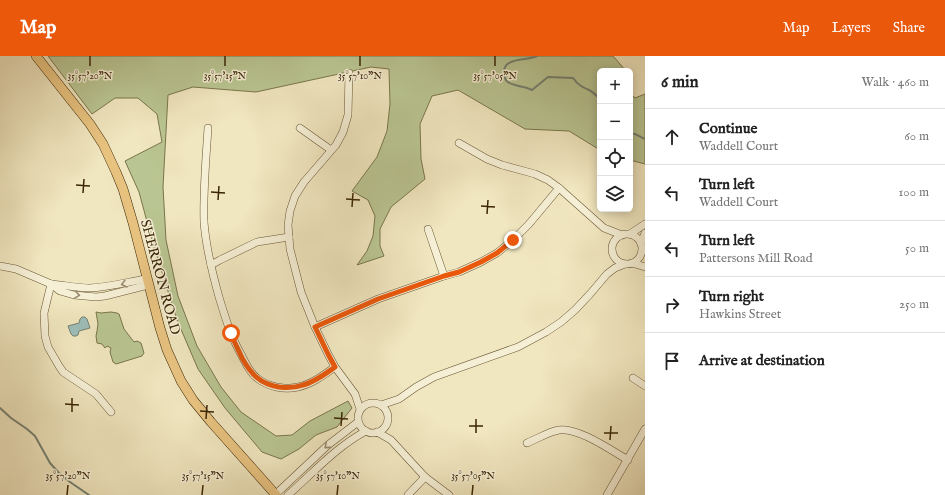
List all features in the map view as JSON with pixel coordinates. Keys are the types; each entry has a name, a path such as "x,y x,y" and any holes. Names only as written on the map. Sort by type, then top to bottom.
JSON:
{"main road":[{"name":"SHERRON ROAD","path":"36,56 90,124 103,144 116,172 133,223 160,328 167,350 181,381 193,400 211,422 276,495"}],"street":[{"path":"349,74 348,115 343,132 336,145 304,182 295,196 290,211 288,225 290,249 301,292 328,354 335,367 355,394 360,409"},
{"path":"208,128 204,193 207,246 210,265 226,320 235,343 251,372 265,383 274,386 289,388 298,387 314,381 335,367"},
{"path":"300,128 331,150"},
{"path":"460,143 487,159 502,165 535,174 548,180 604,228 622,235"},
{"path":"315,327 378,299 459,272 497,253 529,224 559,188"},
{"path":"607,274 611,264 614,241 617,237 630,234 645,224"},
{"path":"604,228 617,260 645,267"},
{"path":"428,229 444,276"},
{"path":"641,243 645,233"},
{"path":"381,405 399,399 434,377 518,347 561,322 575,310 607,274 615,268 637,260 643,255 641,243 630,234"},
{"path":"210,265 257,242 289,237"},
{"path":"0,266 16,270 52,284 60,292 74,295 96,297 105,296 147,282"},
{"path":"52,284 44,313 45,336 48,347 63,372 96,394 112,412"},
{"path":"633,378 645,386"},
{"path":"355,394 369,403"},
{"path":"388,415 381,405 373,402 365,404 360,409 358,413 358,422 362,429 366,431 373,433 381,431 388,420 388,415 399,399"},
{"path":"276,495 328,446 358,422"},
{"path":"386,424 391,440"},
{"path":"607,495 645,429"},
{"path":"527,443 560,430 573,431 592,439 628,460"},
{"path":"288,495 345,444 366,431"},
{"path":"377,432 391,440 425,477 449,495"},
{"path":"408,495 425,477"}],"green space":[{"path":"48,56 613,56 623,68 597,68 597,148 569,131 525,129 458,90 432,96 420,124 421,159 425,179 391,207 380,229 380,246 384,256 357,265 367,251 373,236 375,216 368,200 352,191 377,157 387,131 390,104 389,69 371,67 256,92 193,87 168,95 163,187 166,240 178,296 197,346 221,387 241,412 276,436 292,435 310,421 348,401 352,408 337,427 316,435 299,449 281,459 262,452 225,408 198,369 177,320 139,192 125,161 162,142 157,114 138,98 115,98 92,114"},
{"path":"645,94 645,164 633,161 633,96 635,98"},
{"path":"96,312 111,312 119,314 124,329 134,342 137,341 141,343 144,353 142,356 116,364 113,362 110,352 111,348 107,346 105,348 102,344 97,343 96,336 98,324"}],"water":[{"path":"82,317 87,319 90,328 79,331 78,335 73,336 68,326 79,323"}],"waterway":[{"path":"537,56 512,61 507,64 504,70 505,79 509,83 532,90 548,77 573,78 578,84 597,96"},
{"path":"633,134 645,139"},
{"path":"0,408 35,436 50,463 59,473 89,495"}],"route":[{"path":"231,333 245,363 257,378 265,383 282,388 305,385 314,381 335,367 315,327 378,299 459,272 497,253 513,240"}]}
